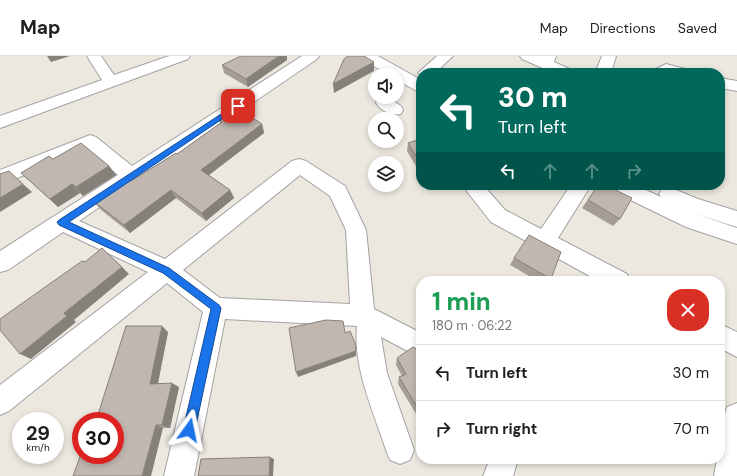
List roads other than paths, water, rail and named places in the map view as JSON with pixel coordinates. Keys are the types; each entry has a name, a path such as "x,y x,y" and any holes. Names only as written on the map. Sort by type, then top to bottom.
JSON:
{"street":[{"path":"94,56 111,82"},
{"path":"0,122 183,56"},
{"path":"0,263 312,56"},
{"path":"367,56 416,79"},
{"path":"390,56 416,78"},
{"path":"432,68 446,56"},
{"path":"527,56 548,60 560,68"},
{"path":"605,68 609,56"},
{"path":"404,87 416,81"},
{"path":"725,84 737,86"},
{"path":"0,178 90,141 132,176"},
{"path":"0,402 299,166 338,191 356,230 368,342 374,373 400,450"},
{"path":"476,190 498,216 610,276"},
{"path":"545,241 578,190"},
{"path":"629,190 694,221 737,236"},
{"path":"661,190 691,204 737,219"},
{"path":"62,222 166,270 216,308 366,317 416,343"},
{"path":"179,476 216,308"},
{"path":"725,339 737,345"},
{"path":"730,476 737,417"},
{"path":"498,476 502,464"}]}
